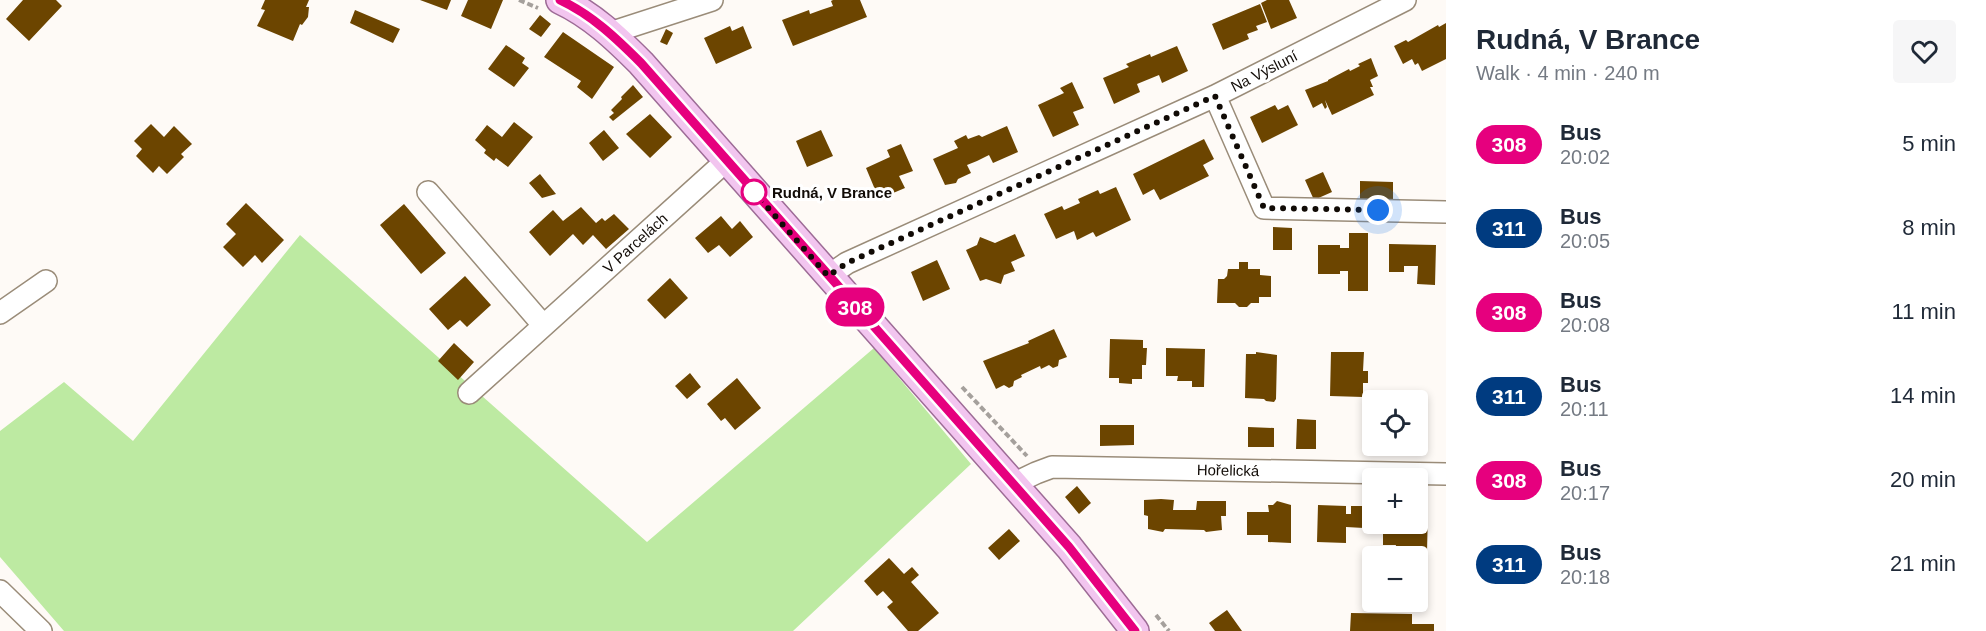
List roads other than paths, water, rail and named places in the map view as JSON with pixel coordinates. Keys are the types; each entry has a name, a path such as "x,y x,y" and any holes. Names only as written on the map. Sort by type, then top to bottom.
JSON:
{"main road":[{"path":"560,0 587,14 641,63 1069,547 1135,631"}],"street":[{"path":"610,33 712,0"},
{"name":"Na Výsluní","path":"828,276 847,263 1215,96 1405,0"},
{"path":"1215,96 1264,208 1446,212"},
{"name":"V Parcelách","path":"469,393 726,161"},
{"path":"428,192 543,325"},
{"path":"0,313 46,281"},
{"name":"Hořelická","path":"1013,484 1053,467 1446,474"},
{"path":"0,591 41,631"}],"place":[{"name":"Rudná, V Brance","path":"754,192"}]}
